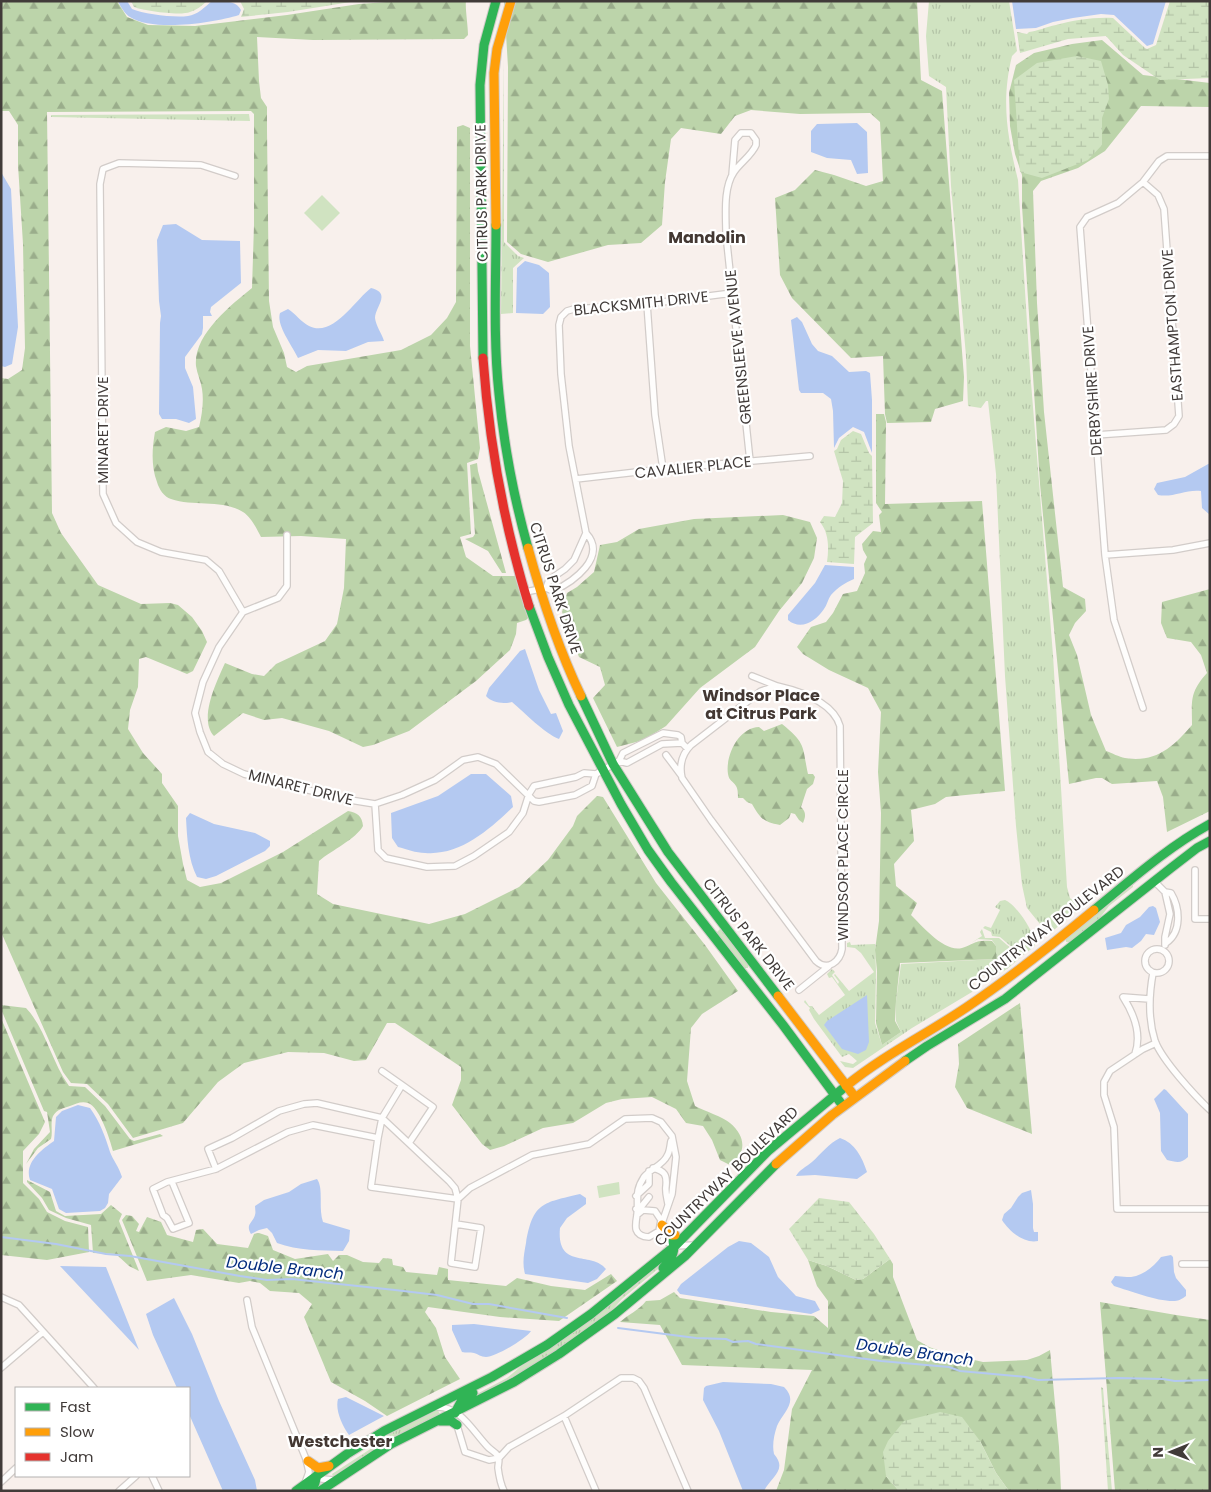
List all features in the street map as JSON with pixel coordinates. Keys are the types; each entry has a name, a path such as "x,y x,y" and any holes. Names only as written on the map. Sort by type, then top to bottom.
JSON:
{"street":[{"name":"CITRUS PARK DRIVE","path":"496,1 484,45 480,85 483,351 485,389 495,464 509,531 525,592 541,640 599,772 655,861 808,1056 843,1106"},
{"name":"CITRUS PARK DRIVE","path":"510,1 497,49 494,73 498,367 504,431 516,505 543,589 556,639 573,679 616,763 668,852 855,1097"},
{"name":"GREENSLEEVE AVENUE","path":"732,175 756,145 756,140 750,133 741,133 735,140 726,212 726,234 750,461"},
{"name":"DERBYSHIRE DRIVE","path":"1143,708 1114,620 1105,555 1080,227 1087,217 1118,203 1143,182 1159,160 1167,156 1210,156"},
{"name":"MINARET DRIVE","path":"235,176 201,165 119,163 103,168 100,184 103,494 116,523 137,542 161,552 206,560 219,570 244,612 219,647 203,682 199,697 195,713 208,752 223,764 244,774 344,800 375,804 402,795 435,780 463,760 478,757 496,764 529,794 534,801 539,802 575,795 592,786 599,772"},
{"name":"EASTHAMPTON DRIVE","path":"1096,435 1166,430 1174,424 1179,416 1164,209 1158,195 1143,182"},
{"name":"BLACKSMITH DRIVE","path":"525,592 543,589 554,591 581,573 592,556 592,546 590,538 586,533 569,446 561,374 559,333 561,317 566,311 574,309 647,304 732,293"},
{"path":"647,304 656,416 663,469"},
{"name":"CAVALIER PLACE","path":"576,480 663,469 810,456"},
{"path":"543,589 549,580 574,560 586,533"},
{"path":"244,612 278,598 287,586 288,535"},
{"path":"1105,555 1173,550 1210,543"},
{"name":"WINDSOR PLACE CIRCLE","path":"752,676 793,690 828,708 836,716 840,726 841,956 799,990"},
{"path":"760,679 761,691"},
{"path":"682,778 682,760 688,748 761,691 777,686"},
{"path":"616,763 622,753 663,734 678,735 681,737 682,743 688,748"},
{"path":"616,763 627,763 662,744 682,743"},
{"path":"666,755 711,820 816,961 824,966 829,966"},
{"path":"672,762 677,765 682,760"},
{"name":"MINARET DRIVE","path":"529,794 534,786 576,777 584,773 599,772 616,763"},
{"path":"375,804 378,850 386,858 427,867 454,866 474,856 510,832 523,813 529,794"},
{"name":"COUNTRYWAY BOULEVARD","path":"317,1475 384,1431 492,1378 590,1314 675,1246 768,1151 859,1075 895,1050 989,992 1144,869 1188,836 1210,824"},
{"name":"COUNTRYWAY BOULEVARD","path":"320,1491 391,1444 514,1382 559,1354 615,1314 665,1274 778,1162 843,1106 927,1046 997,1004 1196,848 1210,841"},
{"path":"1144,869 1165,892 1171,893 1175,900 1178,921 1172,939 1166,943 1162,950"},
{"path":"1195,870 1194,919 1210,919"},
{"path":"1050,945 1059,957"},
{"path":"1162,950 1169,958 1168,967 1162,973 1153,973 1146,965 1146,957 1150,951 1162,950"},
{"path":"1153,973 1149,999 1151,1024 1156,1043 1178,1075 1210,1110"},
{"path":"989,992 997,1004"},
{"path":"1135,1055 1138,1035 1135,1019 1124,997 1149,999"},
{"path":"1156,1043 1110,1071 1104,1082 1104,1095 1114,1127 1117,1209 1210,1209"},
{"path":"382,1071 434,1106 409,1143"},
{"path":"402,1085 382,1118 371,1187 458,1199"},
{"path":"216,1169 208,1149 232,1138 279,1110 317,1103 382,1118 449,1180 455,1188 458,1199 451,1263 475,1267 480,1228 456,1224"},
{"path":"458,1199 470,1188 532,1155 589,1144 625,1119 652,1118 661,1122 672,1136 676,1157 672,1194 668,1209 657,1234"},
{"path":"172,1182 189,1223 173,1229 167,1218 163,1215 153,1188 172,1182 216,1169 288,1132 313,1125 378,1138"},
{"path":"640,1210 636,1196 639,1184 667,1156 672,1136"},
{"path":"651,1170 660,1170 666,1174 668,1180 666,1187 668,1209"},
{"path":"649,1197 640,1210 634,1224 640,1235 649,1237 657,1234 667,1237 687,1233"},
{"path":"640,1210 658,1214 667,1237 675,1246 689,1246 698,1243"},
{"path":"663,1256 667,1237"},
{"path":"615,1314 626,1298 671,1261 675,1246"},
{"path":"1182,1264 1210,1264"},
{"path":"1,1297 19,1305 93,1387"},
{"path":"247,1300 252,1327 307,1460 317,1475 326,1480 335,1480"},
{"path":"1,1368 42,1332"},
{"path":"455,1413 462,1400 505,1376 522,1360"},
{"path":"473,1403 461,1422 465,1452 489,1460 499,1458 510,1447 564,1416 621,1378 627,1377 639,1381 661,1426 688,1491"},
{"path":"431,1408 447,1408 455,1413 461,1422 487,1447 494,1450 499,1458 500,1484 504,1491"},
{"path":"564,1416 596,1491"},
{"path":"435,1422 447,1420 461,1422"},
{"path":"307,1460 318,1468 331,1465"},
{"path":"303,1489 309,1472 307,1460"},
{"path":"1,1482 15,1469"},
{"path":"303,1489 315,1483 317,1475"},
{"path":"119,1491 135,1477"},
{"path":"152,1477 158,1491"}],"green space":[{"path":"1,1 117,1 127,17 148,25 195,26 359,4 401,1 466,1 468,35 464,39 313,40 257,37 261,98 267,107 269,301 273,327 284,353 287,367 296,372 307,366 401,350 431,335 447,318 456,302 457,127 463,125 470,128 470,346 480,448 478,459 467,463 471,534 460,537 466,557 493,576 516,576 531,615 526,620 517,623 516,634 510,650 476,681 409,731 373,745 363,747 329,731 282,718 264,720 243,713 214,736 210,729 208,710 210,700 225,663 252,674 264,676 276,664 325,641 337,624 344,588 346,539 301,536 261,537 254,523 243,512 217,504 189,503 168,498 159,487 155,476 153,451 155,432 166,427 186,431 199,427 203,394 196,366 197,354 201,343 207,332 224,312 252,288 254,114 251,111 47,112 52,513 61,533 98,585 141,604 170,603 178,605 192,617 207,642 193,671 187,674 146,657 139,659 138,687 130,710 128,729 143,753 162,774 162,783 178,806 178,836 187,880 200,887 221,883 283,852 348,811 359,816 363,826 349,840 319,861 317,894 333,904 429,924 465,914 519,887 548,860 573,826 577,816 597,796 603,797 656,883 705,945 738,991 702,1014 691,1028 687,1081 695,1106 727,1121 735,1128 742,1139 742,1150 736,1161 730,1165 720,1160 712,1140 703,1126 686,1123 676,1109 652,1097 622,1099 606,1103 573,1123 543,1128 504,1146 490,1150 482,1144 452,1105 461,1080 461,1067 395,1023 387,1023 366,1060 354,1061 324,1053 288,1052 244,1063 218,1082 183,1123 133,1138 108,1104 87,1084 71,1083 63,1072 1,932 1,378 8,379 22,370 25,348 18,125 9,111 1,111"},
{"path":"131,1 207,1 192,11 179,13 139,9 134,7"},
{"path":"240,1 357,1 241,17 244,9"},
{"path":"504,1 917,1 921,80 942,91 964,377 963,401 935,409 931,422 887,423 883,356 851,358 792,298 780,275 775,198 795,190 815,170 866,186 883,181 880,122 870,113 800,114 751,110 735,116 721,134 681,128 671,139 662,225 641,243 608,245 548,262 521,254 507,242 508,67"},
{"path":"929,1 1009,1 1017,51 1012,56 1007,88 1008,133 1018,180 1030,370 1053,655 1067,887 1070,898 1081,908 1051,931 1044,929 1027,908 1022,885 1005,676 996,474 988,401 981,408 968,406 966,356 951,186 946,87 929,76 926,36"},
{"path":"1170,1 1210,1 1210,78 1160,80 1123,55 1106,36 1068,39 1020,53 1017,32 1027,34 1070,22 1099,18 1113,18 1147,49 1156,45"},
{"path":"1102,40 1143,75 1210,83 1210,107 1141,106 1105,151 1078,168 1041,181 1033,191 1037,303 1044,412 1063,587 1085,599 1086,611 1075,623 1069,635 1077,655 1091,715 1106,751 1125,758 1136,759 1155,756 1171,746 1192,725 1194,692 1207,673 1201,655 1191,642 1167,638 1161,623 1162,602 1210,589 1210,811 1167,832 1163,797 1157,781 1112,784 1102,778 1096,778 1069,784 1040,484 1022,206 1022,175 1015,154 1010,126 1009,93 1016,65 1034,53 1072,44"},
{"path":"1077,56 1101,61 1108,85 1109,99 1102,118 1102,145 1088,160 1042,178 1020,172 1014,80 1037,63"},
{"path":"504,58 504,242 518,256 524,258 513,268 513,313 501,314"},
{"path":"249,114 250,121 51,117 51,115"},
{"path":"322,195 340,213 322,231 304,213"},
{"path":"876,414 884,414 886,422 885,504 982,501 1005,791 946,797 935,804 911,810 914,841 894,864 896,886 917,903 911,915 927,932 948,946 962,948 979,941 992,941 996,946 996,959 900,963 895,1021 901,1032 882,1045 876,1023 877,971 875,950 879,921 881,813 878,772 881,712 868,688 829,670 803,654 797,647 811,627 826,622 843,594 857,591 865,573 864,564 867,557 862,544 873,531 881,532 879,515 882,512 876,503"},
{"path":"853,431 861,434 872,456 873,523 855,537 854,564 827,562 828,541 820,522 824,516 835,517 842,503 843,481 834,451 841,440"},
{"path":"477,463 506,573 502,573 488,551 465,539 473,537 475,534 470,465"},
{"path":"783,515 810,522 817,538 814,558 802,583 779,611 755,647 700,688 666,726 644,740 617,747 593,698 605,685 600,667 579,657 562,612 567,593 594,572 600,545 617,542 639,529 694,519"},
{"path":"782,724 800,741 808,774 813,774 815,777 813,784 807,789 801,807 805,814 803,823 795,814 791,813 789,818 780,825 766,821 752,804 743,798 738,798 737,787 730,780 728,774 731,751 745,732 759,727 764,731"},
{"path":"1133,885 1133,887 1109,906 1099,919 1071,942 1066,942 1068,937"},
{"path":"1005,900 1020,913 1032,934 1035,946 1022,956 1000,937 992,936 991,932 983,928 985,926 991,928 1000,910 995,907 1000,901"},
{"path":"722,929 748,964 748,968 744,968 717,934"},
{"path":"982,929 985,938 999,938 1021,957 1002,972 994,973 990,971 973,982 974,988 972,992 912,1028 853,1068 845,1067 840,1061 853,1064 857,1061 849,1054 842,1057 814,1019 809,1010 810,1008 804,1002 805,1000 819,1015 845,995 832,977 829,978 827,974 832,969 835,972 832,975 838,984 839,982 835,974 849,991 874,972 861,953 855,948 847,947 847,943 850,942 851,945 875,944 875,1023 882,1045 901,1032 896,1021 896,1001 901,964 996,959 996,946 992,940 978,939 971,943 982,936 980,932"},
{"path":"1020,1003 1032,1134 967,1108 955,1087 959,1064 958,1044"},
{"path":"1,1005 26,1008 44,1035 69,1086 85,1087 105,1106 130,1139 134,1141 160,1134 163,1136 113,1151 104,1124 97,1111 88,1103 81,1103 56,1112 53,1116 51,1139 38,1148 26,1164 34,1149 50,1132 47,1112 44,1111 1,1009"},
{"path":"1,1018 45,1122 39,1134 23,1151 23,1183 39,1199 47,1212 65,1221 88,1227 89,1252 47,1260 1,1255"},
{"path":"27,1180 50,1192 56,1211 65,1216 101,1214 111,1205 122,1214 119,1221 139,1271 129,1266 116,1254 93,1253 91,1225 66,1218 49,1210"},
{"path":"619,1182 620,1194 599,1198 597,1186"},
{"path":"819,1198 849,1202 874,1234 890,1259 863,1279 856,1280 827,1266 808,1260 789,1229"},
{"path":"126,1215 132,1216 139,1224 136,1231 139,1232 147,1217 161,1222 167,1235 193,1242 196,1230 203,1229 217,1244 248,1248 254,1234 259,1233 268,1236 273,1250 295,1259 328,1254 333,1261 339,1255 347,1255 363,1262 379,1263 383,1258 392,1259 393,1265 403,1267 406,1272 437,1275 439,1267 448,1269 448,1280 506,1286 517,1278 551,1286 585,1290 611,1274 617,1281 559,1321 500,1317 428,1307 425,1312 436,1328 445,1357 460,1379 387,1416 331,1382 304,1317 312,1304 299,1293 270,1291 260,1283 250,1281 239,1283 191,1275 147,1281 122,1220"},
{"path":"890,1259 893,1264 893,1277 917,1340 929,1347 983,1362 1027,1360 1050,1350 1061,1491 1009,1491 996,1473 980,1441 886,1476 899,1491 776,1491 784,1470 792,1409 812,1370 682,1365 660,1325 620,1322 646,1301 660,1300 674,1292 680,1298 771,1312 814,1316 828,1328 828,1301 817,1286 808,1260 827,1266 856,1280 863,1279"},
{"path":"663,1262 664,1264 622,1299 611,1311 572,1340 528,1368 471,1399 471,1397 507,1378 520,1367 573,1333"},
{"path":"1100,1302 1210,1320 1210,1491 1115,1491"},
{"path":"1101,1387 1103,1388 1112,1491 1108,1491"},
{"path":"438,1410 440,1415 381,1445 333,1476 332,1474 375,1446 387,1435"},
{"path":"940,1412 962,1417 980,1441 996,1473 1009,1491 899,1491 886,1476 883,1452 888,1441 904,1421"}],"water":[{"path":"118,1 127,1 132,9 137,11 167,16 195,14 212,1 233,3 241,10 239,15 215,21 184,25 153,24 140,22 130,17"},
{"path":"1012,1 1166,1 1153,44 1147,46 1114,15 1101,14 1073,18 1036,28 1016,29"},
{"path":"857,123 867,132 868,173 857,174 851,160 827,158 811,152 811,131 817,124"},
{"path":"1,172 11,189 18,327 12,364 5,367 1,366"},
{"path":"176,224 202,240 240,241 241,283 211,307 210,312 212,316 203,316 202,334 185,357 185,368 193,387 196,419 189,423 176,419 162,419 159,414 161,316 157,240 163,225"},
{"path":"525,261 539,265 549,273 550,307 543,314 516,313 517,268"},
{"path":"371,288 377,290 381,297 375,318 384,341 368,342 346,351 318,350 298,358 282,329 279,318 280,313 288,309 309,326 327,327 343,316"},
{"path":"797,317 802,322 812,344 818,351 832,356 849,372 866,371 870,373 872,453 864,432 853,427 839,438 834,448 831,399 823,393 801,393 799,390 791,320"},
{"path":"1210,463 1210,515 1202,508 1201,491 1164,496 1158,495 1154,489 1157,483 1185,477"},
{"path":"825,565 854,567 854,579 834,592 824,609 813,621 798,625 788,620 788,615 815,583"},
{"path":"525,649 539,690 551,714 556,713 563,731 559,739 541,728 512,702 498,702 486,696 489,688 520,651"},
{"path":"471,774 486,774 511,796 513,807 484,832 462,846 438,853 415,852 398,847 392,838 391,813 438,796"},
{"path":"190,813 214,824 255,833 270,841 270,846 265,851 216,876 206,879 197,877 190,856 188,841 186,818"},
{"path":"1153,906 1156,908 1160,922 1154,935 1146,934 1132,948 1107,950 1105,938 1121,933 1126,925 1140,917 1149,907"},
{"path":"867,995 869,1042 866,1050 858,1054 842,1049 824,1025 827,1021"},
{"path":"1164,1089 1188,1114 1188,1157 1181,1162 1167,1160 1161,1151 1160,1113 1154,1099"},
{"path":"78,1105 90,1108 94,1113 122,1177 109,1194 108,1203 105,1208 100,1211 66,1213 59,1209 52,1189 30,1180 29,1168 39,1153 54,1141 56,1117 62,1111"},
{"path":"840,1138 854,1147 863,1161 867,1172 857,1179 815,1175 796,1176 829,1146"},
{"path":"317,1179 320,1188 323,1222 350,1230 349,1241 343,1251 310,1250 285,1246 277,1243 267,1228 251,1234 249,1226 255,1215 255,1206 264,1200 289,1192 301,1184"},
{"path":"1031,1190 1033,1228 1034,1232 1038,1232 1038,1241 1022,1239 1002,1220 1004,1214 1011,1208 1018,1197 1022,1193"},
{"path":"580,1194 586,1198 586,1204 567,1218 560,1228 560,1241 564,1250 569,1255 600,1264 606,1269 597,1279 588,1283 525,1274 523,1262 526,1243 532,1219 536,1212 548,1203"},
{"path":"739,1241 751,1243 769,1257 778,1277 796,1296 815,1301 820,1310 811,1314 680,1294 677,1290 681,1284 728,1247"},
{"path":"1171,1255 1173,1257 1176,1278 1186,1290 1186,1296 1179,1300 1168,1301 1153,1298 1114,1286 1111,1282 1115,1276 1132,1277 1142,1274 1151,1268 1161,1257"},
{"path":"60,1266 106,1267 139,1350"},
{"path":"174,1298 192,1334 219,1401 255,1480 257,1491 223,1491 190,1416 190,1387 177,1387 153,1335 146,1314"},
{"path":"474,1324 531,1331 510,1347 496,1354 484,1357 474,1353 462,1352 452,1330 452,1325"},
{"path":"723,1382 771,1384 784,1387 790,1397 788,1407 777,1426 774,1440 774,1454 778,1460 779,1469 764,1491 743,1491 719,1431 703,1400 704,1388 706,1386"},
{"path":"346,1397 384,1416 349,1435 337,1408 338,1399"}],"waterway":[{"name":"Double Branch","path":"1,1237 56,1244 267,1280 292,1279 437,1295 473,1304 489,1304 567,1318"},
{"name":"Double Branch","path":"618,1328 696,1338 726,1339 733,1342 748,1341 756,1344 881,1361 949,1367 960,1371 1026,1377 1038,1380 1118,1378 1175,1381 1210,1380"}],"traffic: fast":[{"path":"483,358 480,85 484,45 496,1"},
{"path":"496,225 495,331 499,394 510,472 528,548"},
{"path":"529,606 569,705 621,804 648,850 843,1106"},
{"path":"581,696 613,764 668,852 778,996"},
{"path":"1094,910 1165,853 1210,824"},
{"path":"905,1061 1005,999 1171,868 1197,848 1210,841"},
{"path":"296,1491 347,1454 384,1431 492,1377 547,1345 591,1314 675,1246 768,1151 846,1086"},
{"path":"320,1491 391,1444 514,1382 559,1354 615,1314 685,1256 776,1164"},
{"path":"663,1268 669,1261 674,1249 671,1235"},
{"path":"455,1413 462,1400 473,1393"},
{"path":"440,1421 451,1421 457,1425"},
{"path":"310,1491 317,1475"}],"traffic: slow":[{"path":"496,225 494,73 497,49 511,1"},
{"path":"528,548 551,623 581,696"},
{"path":"846,1086 890,1054 983,996 1032,960 1094,910"},
{"path":"778,996 855,1097"},
{"path":"776,1164 832,1115 905,1061"},
{"path":"662,1225 671,1235 675,1235"},
{"path":"308,1461 318,1468 329,1466"}],"traffic: jam":[{"path":"483,358 489,421 499,483 512,545 529,606"}],"district":[{"name":"Mandolin","path":"707,237"},
{"name":"Windsor Place at Citrus Park","path":"761,704"},
{"name":"Westchester","path":"340,1441"}]}
